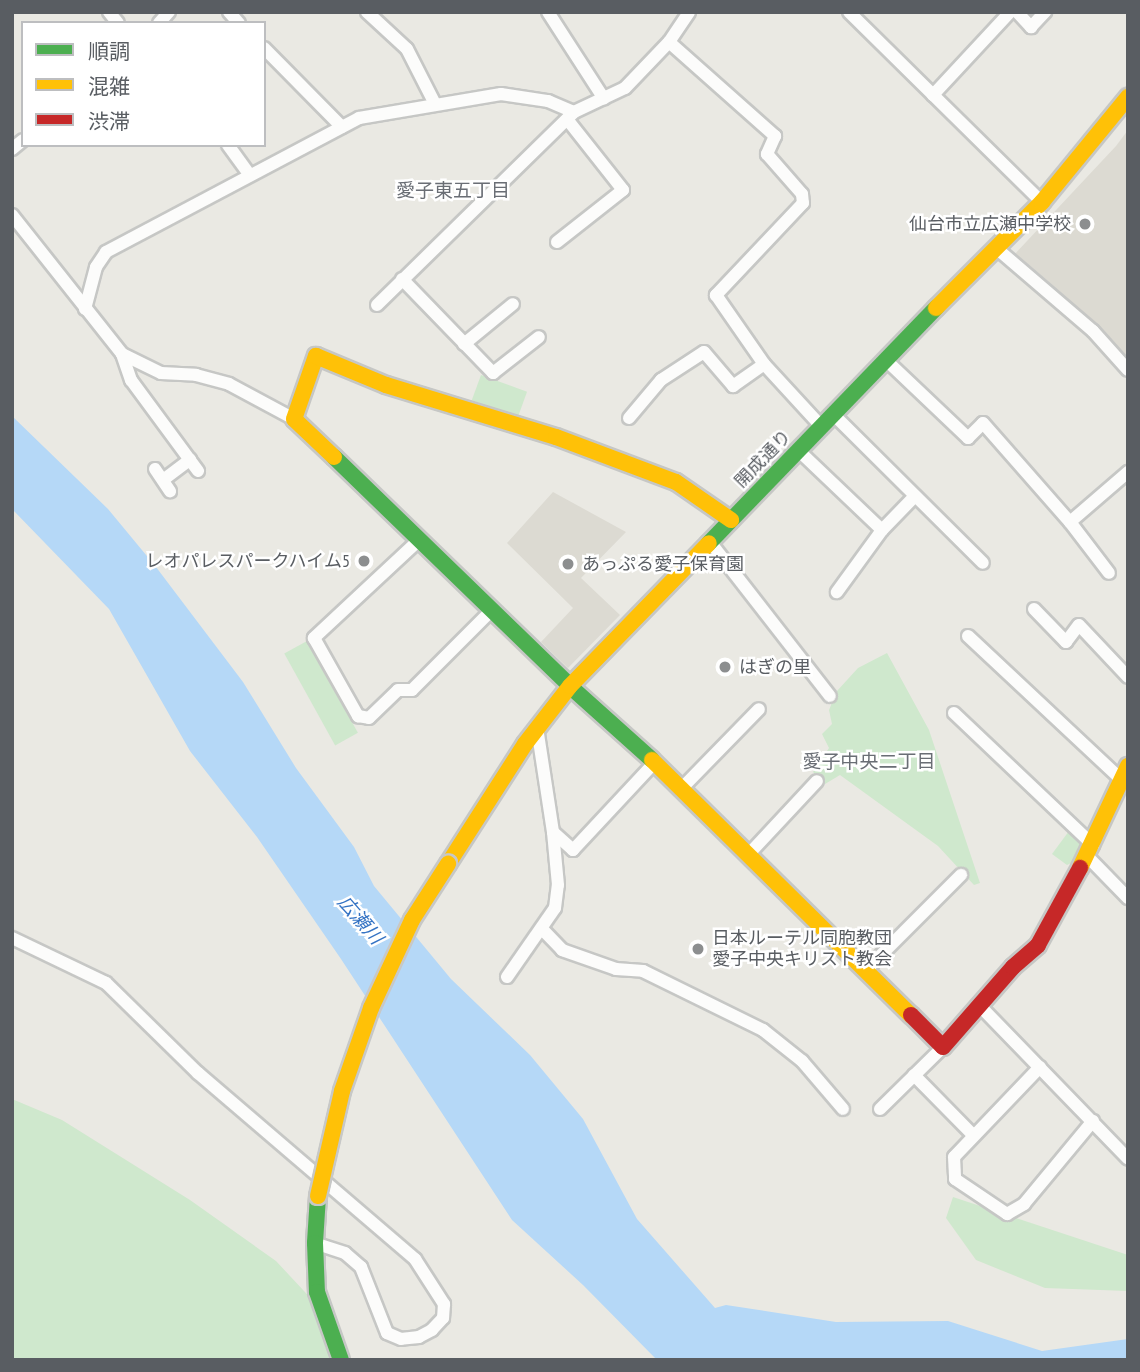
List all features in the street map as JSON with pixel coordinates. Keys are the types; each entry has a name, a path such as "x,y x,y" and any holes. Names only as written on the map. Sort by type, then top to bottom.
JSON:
{"street":[{"path":"367,12 407,48 435,104"},
{"path":"548,12 604,99"},
{"path":"377,305 570,116 625,88 669,43 689,12"},
{"path":"849,12 1042,202"},
{"path":"933,95 1010,12"},
{"path":"1017,12 1031,27 1045,12"},
{"path":"669,43 775,136 767,154 802,194 803,203 716,295 764,364 821,426"},
{"path":"266,50 342,127"},
{"path":"85,309 96,267 106,252 249,174 359,118 501,94 548,101 570,116 623,190 557,242"},
{"name":"開成通り","path":"341,1360 327,1327 317,1292 315,1243 318,1196 342,1091 371,1008 412,920 537,728 570,685 995,247 1042,202 1128,97"},
{"path":"229,147 249,174"},
{"path":"12,215 121,354 131,380 198,471"},
{"path":"995,247 1093,331 1128,370"},
{"path":"402,279 493,373 540,337"},
{"path":"464,344 513,304"},
{"path":"629,418 661,380 704,352 733,386 764,364"},
{"path":"121,354 139,365 161,373 196,375 229,384 294,419 570,685 682,788 943,1048"},
{"path":"294,419 316,356 386,385 556,437 676,482 731,520"},
{"path":"887,361 968,438 983,424 1070,522 1109,573"},
{"path":"833,414 983,563"},
{"path":"798,450 882,530"},
{"path":"155,469 167,486 190,460"},
{"path":"1070,522 1128,472"},
{"path":"837,592 882,530 915,496"},
{"path":"419,540 314,638 358,716 369,718 398,690 412,690 492,610"},
{"path":"710,542 830,696"},
{"path":"1034,610 1066,642 1079,625 1128,677"},
{"path":"880,1110 943,1048 979,1005 1038,945 1090,850 1124,772 968,636"},
{"path":"682,788 759,709"},
{"path":"954,713 1090,850 1128,898"},
{"path":"507,977 543,930 555,908 558,885 537,728"},
{"path":"553,832 573,849 655,762"},
{"path":"748,856 817,781"},
{"path":"865,971 961,875"},
{"path":"543,930 562,950 616,969 643,971 763,1030 802,1060 844,1110"},
{"path":"12,938 106,984 198,1073 415,1259 444,1304 443,1318 432,1330 419,1337 401,1339 387,1333 361,1267 345,1253 315,1243"},
{"path":"979,1005 1128,1159"},
{"path":"1040,1067 954,1157 956,1179 1007,1214 1024,1204 1093,1121"},
{"path":"914,1075 973,1135"}],"shaded area":[{"name":"仙台市立広瀬中学校","path":"1128,130 1128,360 1110,339 1014,255"},
{"path":"553,492 626,532 581,578 620,615 568,668 541,642 573,608 507,543"}],"green space":[{"path":"481,375 527,392 518,417 472,400"},
{"path":"307,641 358,733 335,745 284,654"},
{"path":"887,653 929,730 980,883 974,885 938,846 840,775 825,784 813,772 829,748 822,734 832,724 829,710 837,691 858,668"},
{"path":"1069,831 1079,839 1080,848 1073,862 1067,865 1052,854"},
{"path":"12,1099 62,1120 190,1200 276,1261 318,1306 327,1327 351,1360 12,1360"},
{"path":"953,1197 1128,1255 1128,1291 1045,1288 976,1260 946,1218"}],"water":[{"name":"広瀬川","path":"12,416 108,509 156,567 243,682 296,768 354,847 374,886 451,979 530,1055 583,1119 637,1219 715,1308 726,1305 836,1322 948,1321 1042,1351 1128,1339 1128,1360 657,1360 583,1285 512,1220 341,959 257,837 190,751 109,609 12,509"}],"traffic: fast":[{"path":"709,543 936,308"},
{"path":"334,457 573,689 652,760"},
{"path":"318,1196 315,1243 317,1292 341,1360"}],"traffic: slow":[{"path":"936,308 1042,202 1128,97"},
{"path":"334,457 294,419 316,356 386,385 556,437 676,482 731,520"},
{"path":"448,864 525,744 570,686 709,543"},
{"path":"652,760 911,1015"},
{"path":"1080,868 1128,766"},
{"path":"318,1196 342,1091 371,1008 412,920 448,864"}],"traffic: jam":[{"path":"911,1015 943,1047 1013,967 1038,945 1080,868"}],"place":[{"name":"仙台市立広瀬中学校","path":"1085,224"},
{"name":"レオパレスパークハイム5","path":"364,561"},
{"name":"あっぷる愛子保育園","path":"568,564"},
{"name":"はぎの里","path":"725,667"},
{"name":"日本ルーテル同胞教団 愛子中央キリスト教会","path":"698,949"}],"district":[{"name":"愛子東五丁目","path":"453,191"},
{"name":"愛子中央二丁目","path":"869,762"}]}
